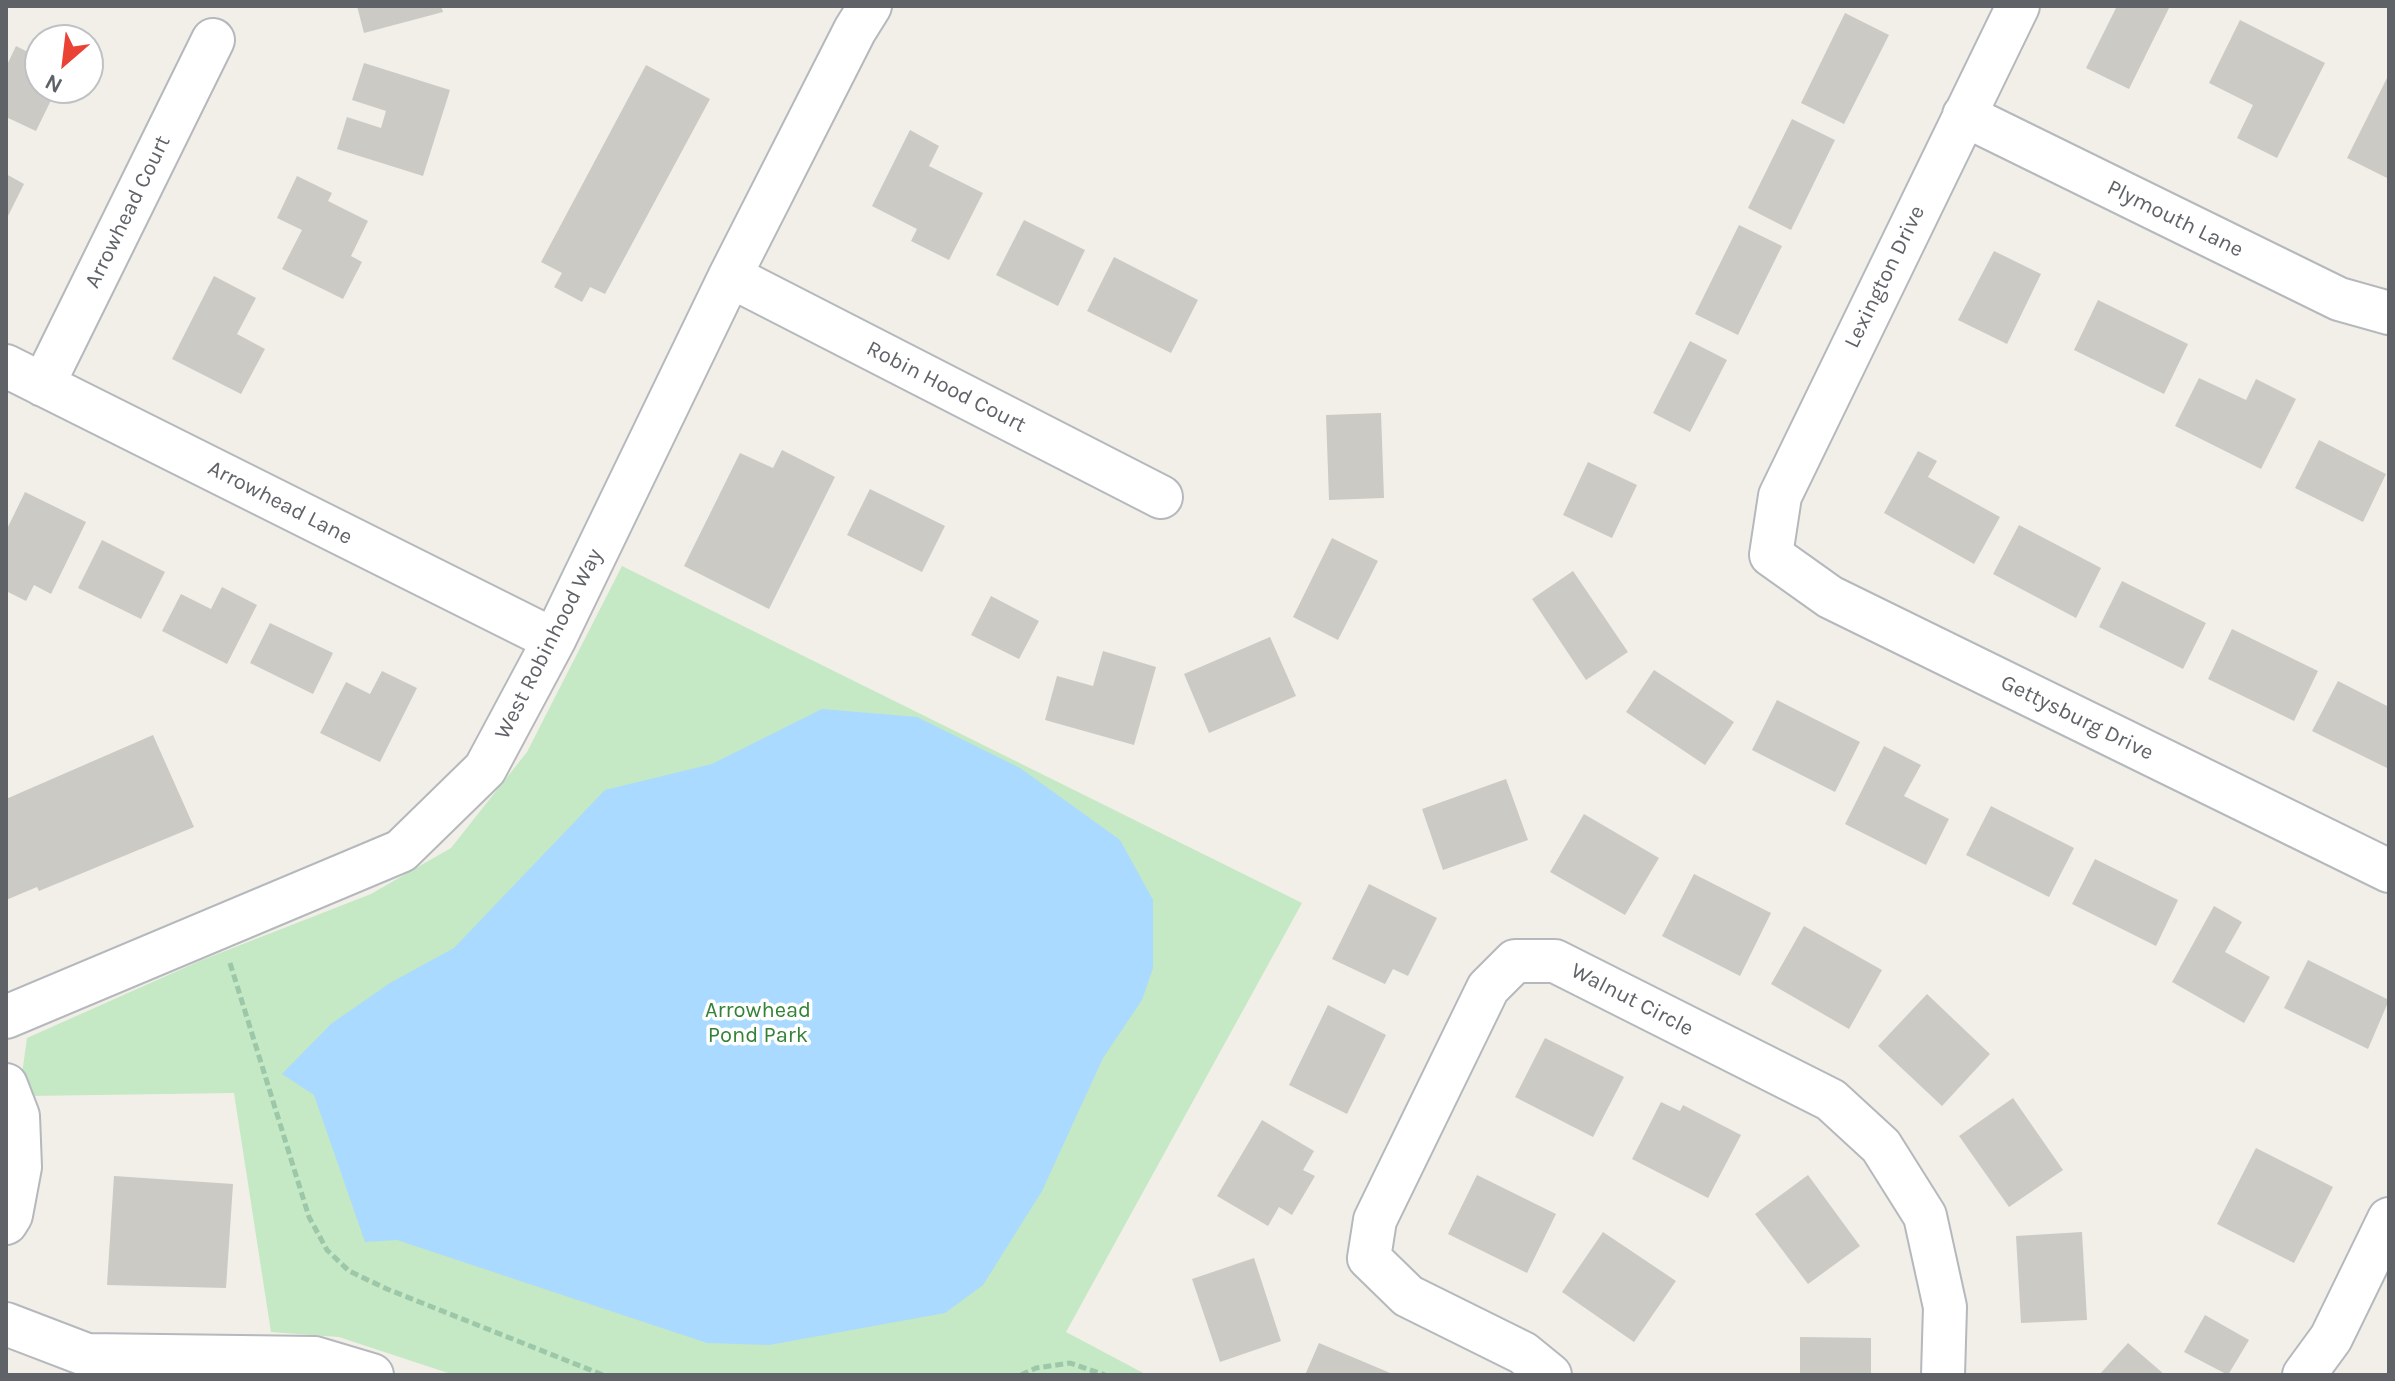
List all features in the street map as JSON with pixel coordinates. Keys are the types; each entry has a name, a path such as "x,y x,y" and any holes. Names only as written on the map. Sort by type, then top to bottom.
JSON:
{"street":[{"name":"Lexington Drive","path":"1771,555 1780,496 2018,6"},
{"name":"West Robinhood Way","path":"6,1017 401,851 485,769 554,640 730,276 862,18"},
{"name":"Arrowhead Court","path":"43,385 213,40"},
{"name":"Plymouth Lane","path":"1964,115 2339,299 2389,313"},
{"name":"Robin Hood Court","path":"730,276 1161,497"},
{"name":"Arrowhead Lane","path":"6,366 554,640"},
{"name":"Gettysburg Drive","path":"1771,555 1830,597 2389,871"},
{"name":"Walnut Circle","path":"1550,1375 1523,1353 1408,1296 1369,1258 1375,1220 1488,988 1515,961 1555,961 1804,1086 1831,1100 1881,1146 1925,1216 1945,1307 1943,1375"},
{"path":"6,1085 18,1116 20,1167 11,1215 6,1223"},
{"path":"2304,1375 2331,1338 2389,1219"},
{"path":"6,1324 87,1355 315,1358 372,1375"}],"path":[{"path":"219,928 309,1217 327,1250 349,1271 387,1289 603,1375"},
{"path":"1021,1375 1036,1368 1070,1363 1105,1375"}],"green space":[{"name":"Arrowhead Pond Park","path":"622,566 1302,903 1066,1332 1147,1375 454,1375 339,1337 271,1332 234,1093 27,1096 22,1074 27,1038 202,960 371,894 451,848 527,752"}],"water":[{"name":"Arrowhead Pond Park","path":"822,709 917,717 1020,768 1120,840 1153,900 1153,968 1142,1000 1103,1058 1042,1191 983,1285 945,1313 769,1345 707,1343 397,1240 365,1242 314,1095 282,1074 331,1024 390,983 454,948 605,790 712,764"}],"building":[{"path":"357,6 441,6 443,12 364,33"},
{"path":"2117,6 2170,6 2129,89 2086,68"},
{"path":"1845,13 1889,35 1844,124 1801,103"},
{"path":"2240,20 2325,63 2277,158 2237,138 2253,105 2209,83"},
{"path":"16,46 24,50 24,104 49,104 36,131 6,117 6,67"},
{"path":"364,63 450,90 423,176 337,149 347,117 381,128 386,111 352,100"},
{"path":"646,65 710,99 605,294 590,287 582,302 554,287 562,273 541,262"},
{"path":"2389,74 2389,179 2347,158"},
{"path":"1792,119 1835,140 1791,230 1748,208"},
{"path":"910,130 939,146 929,166 983,193 949,260 911,241 917,229 872,206"},
{"path":"6,174 24,184 6,220"},
{"path":"297,176 332,193 328,201 368,221 351,256 362,262 343,299 282,269 302,230 277,218"},
{"path":"1024,220 1085,250 1058,306 996,275"},
{"path":"1739,225 1782,246 1738,335 1695,314"},
{"path":"1994,251 2041,274 2007,344 1958,320"},
{"path":"1114,257 1198,300 1171,353 1087,311"},
{"path":"214,276 256,298 237,334 265,349 241,394 172,359"},
{"path":"2098,300 2188,344 2164,394 2074,350"},
{"path":"1690,341 1727,360 1690,432 1653,413"},
{"path":"2199,378 2246,400 2256,379 2296,399 2261,469 2175,426"},
{"path":"1381,413 1384,498 1329,500 1326,415"},
{"path":"2319,440 2386,474 2363,522 2295,488"},
{"path":"782,450 835,477 769,609 684,566 740,453 773,468"},
{"path":"1918,451 1937,461 1928,477 2000,517 1974,564 1884,513"},
{"path":"1588,462 1637,485 1612,538 1563,515"},
{"path":"870,489 945,526 922,572 847,535"},
{"path":"25,492 86,522 51,594 34,585 26,601 6,591 6,531"},
{"path":"2019,525 2101,568 2076,618 1993,574"},
{"path":"1332,538 1378,561 1338,640 1293,617"},
{"path":"102,540 165,572 141,619 78,588"},
{"path":"1573,571 1628,652 1586,680 1532,599"},
{"path":"2122,581 2206,623 2183,669 2099,627"},
{"path":"222,587 257,605 227,664 162,631 181,594 211,609"},
{"path":"991,596 1039,621 1019,659 971,635"},
{"path":"270,623 333,653 313,694 250,663"},
{"path":"2232,629 2318,671 2294,721 2208,679"},
{"path":"1270,637 1296,696 1209,733 1184,674"},
{"path":"1103,651 1156,667 1134,745 1045,720 1057,676 1093,686"},
{"path":"1654,670 1734,722 1705,765 1626,712"},
{"path":"382,671 417,688 380,762 320,733 346,682 370,694"},
{"path":"2338,681 2389,707 2389,769 2312,731"},
{"path":"1777,700 1860,742 1835,792 1752,750"},
{"path":"153,735 194,827 39,891 37,887 6,900 6,799"},
{"path":"1884,746 1921,765 1904,796 1949,819 1926,865 1845,824"},
{"path":"1506,779 1528,840 1443,870 1422,809"},
{"path":"1991,806 2074,848 2049,897 1966,855"},
{"path":"1584,814 1659,858 1625,915 1550,872"},
{"path":"2095,859 2178,900 2156,946 2072,904"},
{"path":"1694,874 1771,913 1740,976 1662,936"},
{"path":"1369,884 1437,918 1408,976 1393,969 1385,984 1332,959"},
{"path":"2214,906 2242,922 2225,952 2270,977 2244,1023 2172,982"},
{"path":"1804,926 1882,970 1849,1029 1771,984"},
{"path":"2308,960 2389,1000 2368,1049 2284,1008"},
{"path":"1927,994 1990,1054 1942,1106 1878,1046"},
{"path":"1328,1005 1386,1035 1347,1114 1289,1085"},
{"path":"1545,1038 1624,1077 1593,1137 1515,1097"},
{"path":"2013,1098 2063,1170 2009,1207 1959,1136"},
{"path":"1661,1102 1680,1111 1683,1105 1741,1135 1708,1198 1632,1159"},
{"path":"1262,1120 1314,1151 1303,1170 1315,1176 1292,1215 1279,1207 1268,1226 1217,1196"},
{"path":"2256,1148 2333,1187 2294,1263 2217,1224"},
{"path":"1477,1175 1556,1214 1527,1273 1448,1234"},
{"path":"1808,1175 1860,1246 1808,1284 1755,1214"},
{"path":"114,1176 233,1184 226,1288 107,1285"},
{"path":"1603,1232 1676,1281 1634,1342 1562,1292"},
{"path":"2082,1232 2087,1320 2021,1323 2016,1236"},
{"path":"1254,1258 1281,1341 1220,1362 1192,1279"},
{"path":"2205,1315 2249,1340 2228,1375 2184,1352"},
{"path":"1800,1337 1871,1338 1871,1375 1800,1375"},
{"path":"1319,1343 1395,1375 1305,1375"},
{"path":"2128,1343 2165,1375 2099,1375"}]}
